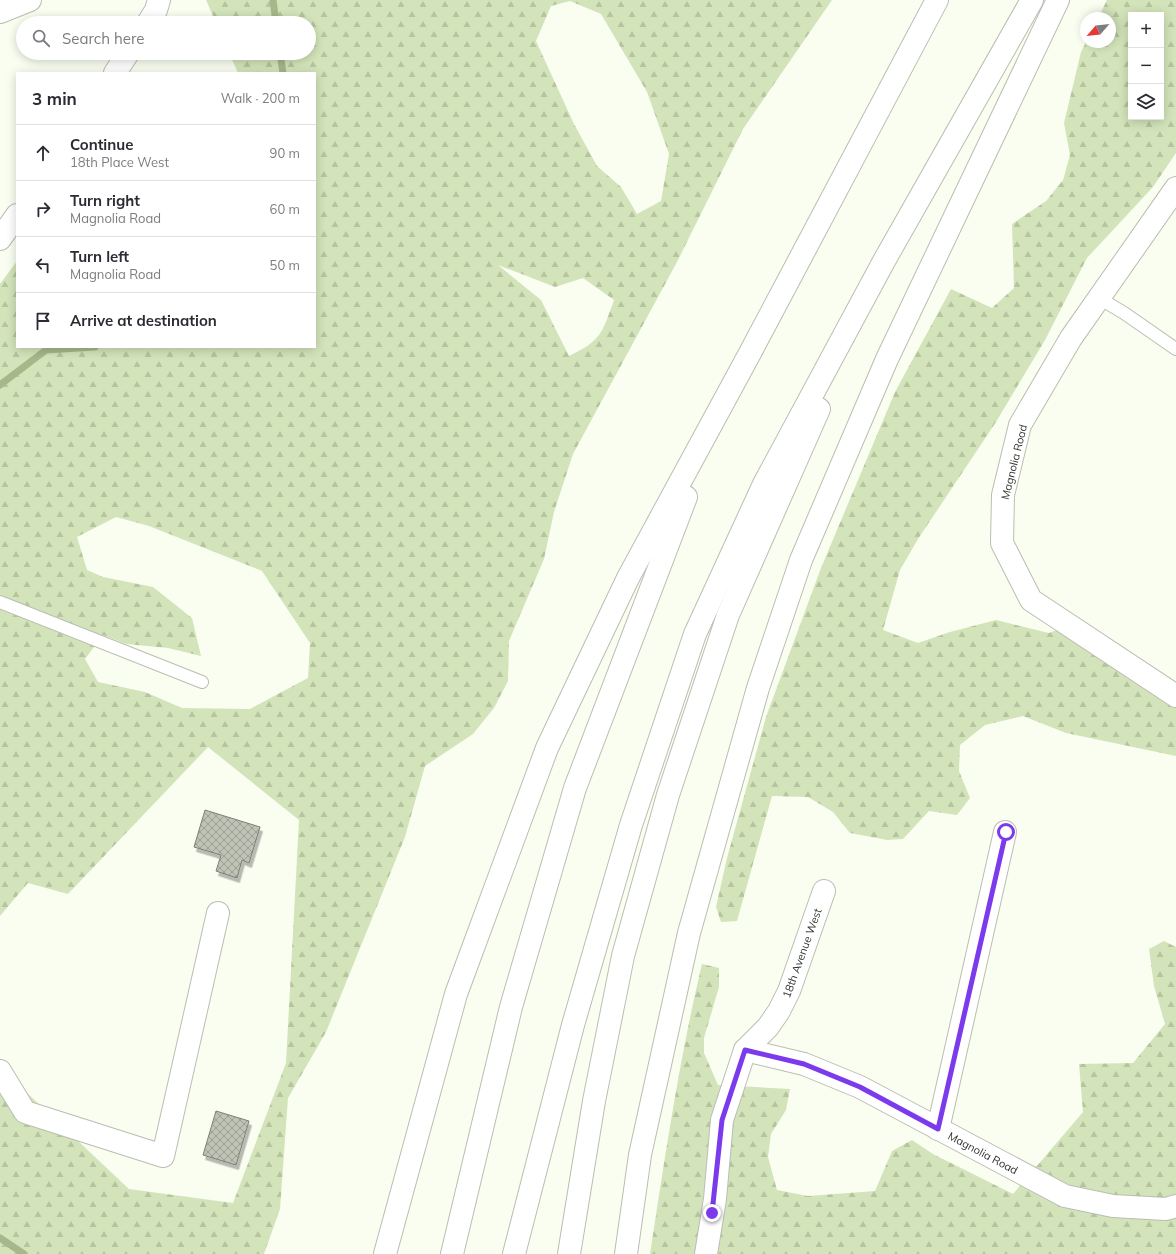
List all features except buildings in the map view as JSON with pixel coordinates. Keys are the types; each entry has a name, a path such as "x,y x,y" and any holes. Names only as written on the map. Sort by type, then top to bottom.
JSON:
{"main road":[{"path":"152,16 159,0"},
{"path":"385,1254 456,994 547,748 628,578 750,353 937,0"},
{"path":"514,1254 573,1024 622,856 695,634 764,484 884,261 1032,0"},
{"path":"626,1254 640,1155 689,934 758,688 801,560 887,359 1058,0"},
{"path":"116,72 123,60"},
{"name":"Magnolia Road","path":"1176,188 1071,338 1020,425 1003,495 1002,543 1031,600 1176,696"},
{"path":"0,239 16,216"},
{"path":"569,1254 594,1101 623,956 668,795 728,615 884,261"},
{"path":"452,1254 511,1007 575,788 681,507 750,353"},
{"path":"938,1129 1006,832"},
{"name":"18th Avenue West","path":"745,1050 768,1027 780,1011 789,991 824,891"},
{"path":"0,1071 25,1112 163,1156 218,913"},
{"path":"706,1254 714,1199 722,1120 745,1050"},
{"name":"Magnolia Road","path":"745,1050 804,1064 860,1087 1065,1196 1113,1206 1166,1209 1176,1207"}],"lane":[{"path":"1099,298 1124,313 1176,350"},
{"path":"0,602 202,682"}],"green space":[{"path":"206,0 832,0 743,129 677,262 573,454 554,512 544,559 509,641 508,681 494,708 473,734 425,766 405,837 326,1032 288,1098 280,1209 264,1254 0,1254 0,1074 26,1092 129,1189 233,1203 286,1063 299,820 208,747 68,894 28,883 0,916 0,284 16,262 16,348 316,348 316,72 238,72 232,60 316,60 316,16 213,16","holes":["570,1 601,14 647,92 669,154 661,201 637,214 621,187 597,166 574,124 536,41 551,6","498,265 555,287 583,278 614,300 607,320 595,340 569,356 541,300","116,517 149,526 262,571 310,643 308,678 250,709 182,708 145,692 98,682 85,659 103,635 126,644 168,648 201,656 192,618 153,587 103,577 87,570 77,537"]},
{"path":"1107,0 1176,0 1176,153 1153,187 1087,258 1045,340 996,422 918,539 900,570 883,630 918,643 950,632 996,620 1049,633 1069,625 1176,696 1176,756 1066,733 1023,716 985,725 960,745 959,771 970,798 957,815 929,811 903,839 887,840 850,833 833,812 808,797 772,796 737,921 721,922 716,907 727,858 766,717 821,568 895,392 951,289 992,308 1014,288 1012,224 1046,201 1063,180 1070,155 1064,123 1083,48 1116,48 1116,12 1101,12"},
{"path":"1164,941 1176,947 1176,1254 650,1254 679,1072 702,964 719,968 719,987 704,1038 704,1053 718,1085 790,1089 786,1110 771,1134 768,1157 777,1190 808,1196 875,1191 892,1151 912,1140 933,1154 1013,1194 1083,1112 1079,1064 1133,1063 1165,1024 1154,986 1149,949"}],"waterway":[{"path":"273,0 275,16"},
{"path":"281,60 283,72"},
{"path":"0,385 46,350 79,348"},
{"path":"0,1238 24,1254"}],"route":[{"path":"712,1213 722,1120 745,1050 804,1064 860,1087 938,1129 1006,832"}]}
